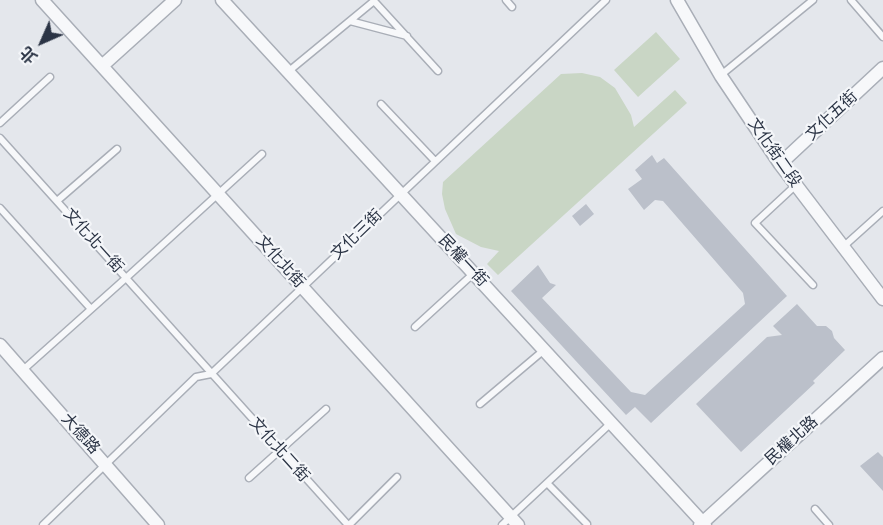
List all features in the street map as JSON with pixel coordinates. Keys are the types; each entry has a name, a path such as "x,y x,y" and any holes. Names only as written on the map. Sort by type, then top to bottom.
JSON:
{"street":[{"name":"文化北街","path":"42,0 303,287 510,522"},
{"path":"102,66 175,0"},
{"name":"民權一街","path":"222,0 703,524"},
{"name":"文化街二段","path":"679,1 720,76 780,164 883,299"},
{"name":"文化五街","path":"780,164 883,68"},
{"name":"大德路","path":"0,345 158,525"},
{"name":"民權北路","path":"703,524 883,358"}],"lane":[{"path":"288,72 375,0 438,71"},
{"path":"506,0 512,7"},
{"name":"文化三街","path":"43,525 196,377 211,374 606,0"},
{"path":"720,76 813,0"},
{"path":"851,0 883,37"},
{"path":"350,21 408,36"},
{"path":"0,123 50,77"},
{"path":"381,104 435,161"},
{"name":"文化北一街","path":"0,138 126,278 262,154"},
{"path":"57,201 117,149"},
{"path":"796,185 755,223 813,285"},
{"path":"0,208 91,309"},
{"path":"843,247 883,211"},
{"path":"415,327 474,273"},
{"path":"23,370 126,278"},
{"name":"文化北二街","path":"126,278 348,525"},
{"path":"480,404 544,350"},
{"path":"249,478 326,409"},
{"path":"510,522 547,483 612,423"},
{"path":"348,525 397,477"},
{"path":"547,483 587,524"},
{"path":"814,509 830,525"}],"green space":[{"path":"656,32 680,59 638,97 614,70"},
{"path":"582,73 600,77 615,88 631,115 634,127 675,90 687,103 498,275 487,264 499,251 481,247 456,234 445,209 442,194 443,182 561,74"}],"building":[{"path":"652,155 657,163 664,158 787,296 651,423 635,407 626,415 511,291 538,265 550,283 556,285 542,298 631,392 645,395 745,304 743,293 663,201 655,200 644,210 628,189 642,179 635,170"},
{"path":"586,204 594,214 580,226 572,216"},
{"path":"797,304 817,326 826,326 832,331 834,338 845,350 813,381 815,383 741,452 696,404 767,337 782,335 773,326"},
{"path":"878,452 883,457 883,491 860,466"}]}
